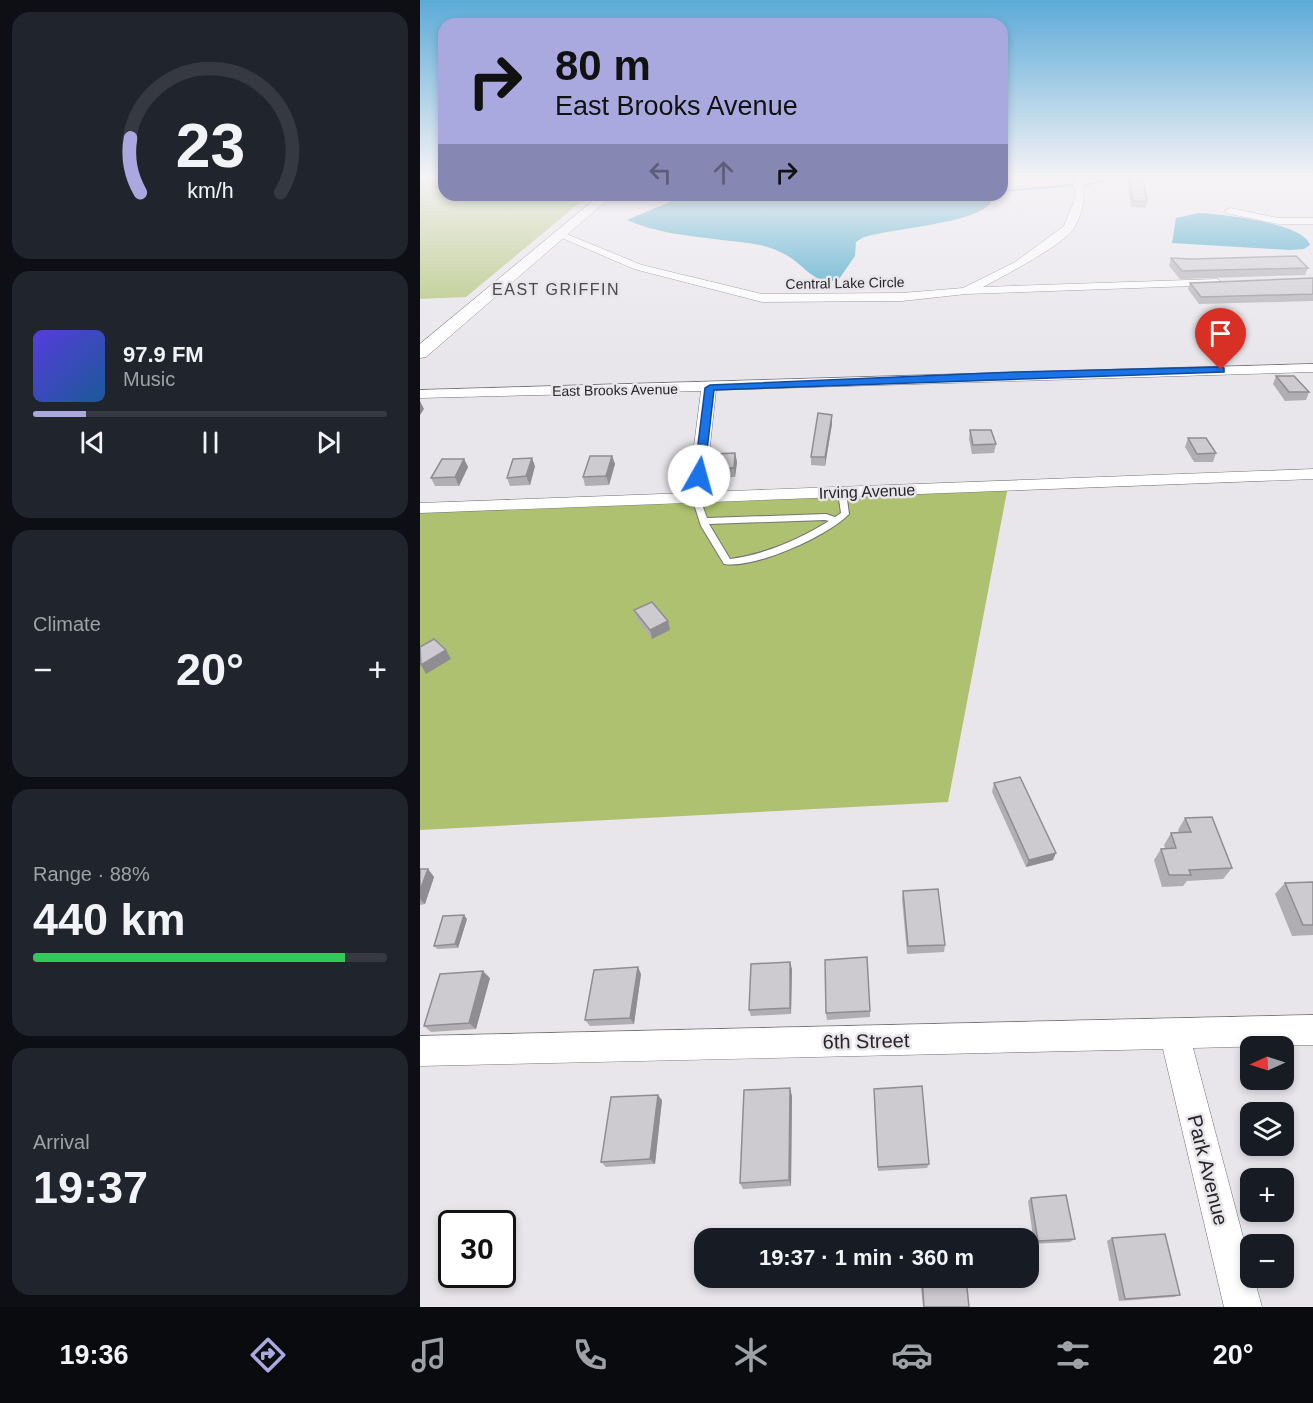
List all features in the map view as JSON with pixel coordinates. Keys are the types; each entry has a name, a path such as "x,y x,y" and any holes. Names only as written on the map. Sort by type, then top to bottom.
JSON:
{"street":[{"path":"420,352 555,239"},
{"name":"Central Lake Circle","path":"570,239 638,267 762,298 902,297 966,291 1019,264 1054,239"},
{"path":"966,291 1232,282"},
{"name":"East Brooks Avenue","path":"420,394 710,388 1015,375 1313,368"},
{"path":"696,498 710,388"},
{"name":"Irving Avenue","path":"420,508 1313,474"},
{"name":"6th Street","path":"420,1052 1313,1030"},
{"name":"Park Avenue","path":"1174,1033 1243,1307"}],"lane":[{"path":"696,498 703,521 727,562 742,561 824,531 845,514 842,492"},
{"path":"703,521 826,517 837,521"}],"green space":[{"path":"420,239 536,239 466,297 420,299"},
{"path":"1008,486 948,802 420,830 420,509"}],"water":[{"path":"715,239 861,239 856,242 855,256 839,279 831,281 824,281 812,275 780,252 748,243"},
{"path":"1173,239 1305,239 1310,245 1304,249 1290,250 1172,243"}],"building":[{"path":"1296,256 1308,268 1182,271 1171,258 1192,259"},
{"path":"1313,278 1313,294 1201,297 1190,283"},
{"path":"1276,376 1294,376 1309,392 1289,392"},
{"path":"818,413 832,415 825,457 811,457"},
{"path":"970,430 991,430 996,444 973,445"},
{"path":"1188,438 1206,438 1216,453 1197,454"},
{"path":"735,453 734,468 713,468 715,454"},
{"path":"590,456 612,456 606,476 583,477"},
{"path":"532,458 526,476 507,478 513,459"},
{"path":"442,459 464,459 455,477 431,478"},
{"path":"652,602 668,621 650,630 634,610"},
{"path":"434,639 446,650 421,665 420,647"},
{"path":"1020,777 1056,853 1029,860 994,783"},
{"path":"1212,817 1232,868 1189,870 1191,875 1169,875 1161,849 1176,848 1171,833 1191,832 1185,818"},
{"path":"420,869 428,869 420,890"},
{"path":"1313,882 1313,925 1303,925 1285,883"},
{"path":"938,889 945,945 908,946 903,891"},
{"path":"464,915 455,944 434,946 443,916"},
{"path":"867,957 870,1011 826,1013 825,960"},
{"path":"790,962 790,1008 749,1010 751,964"},
{"path":"638,967 630,1018 585,1020 594,970"},
{"path":"483,971 469,1023 424,1026 440,974"},
{"path":"922,1086 929,1164 878,1167 874,1089"},
{"path":"790,1088 789,1180 740,1183 744,1090"},
{"path":"658,1095 650,1159 601,1162 611,1097"},
{"path":"1066,1195 1075,1239 1039,1241 1039,1228 1036,1228 1031,1198"},
{"path":"1165,1234 1180,1295 1125,1299 1112,1238"},
{"path":"923,1288 967,1288 969,1307 924,1307"}],"district":[{"name":"EAST GRIFFIN","path":"556,289"}],"route":[{"path":"699,476 710,388 1015,375 1221,370"}]}
